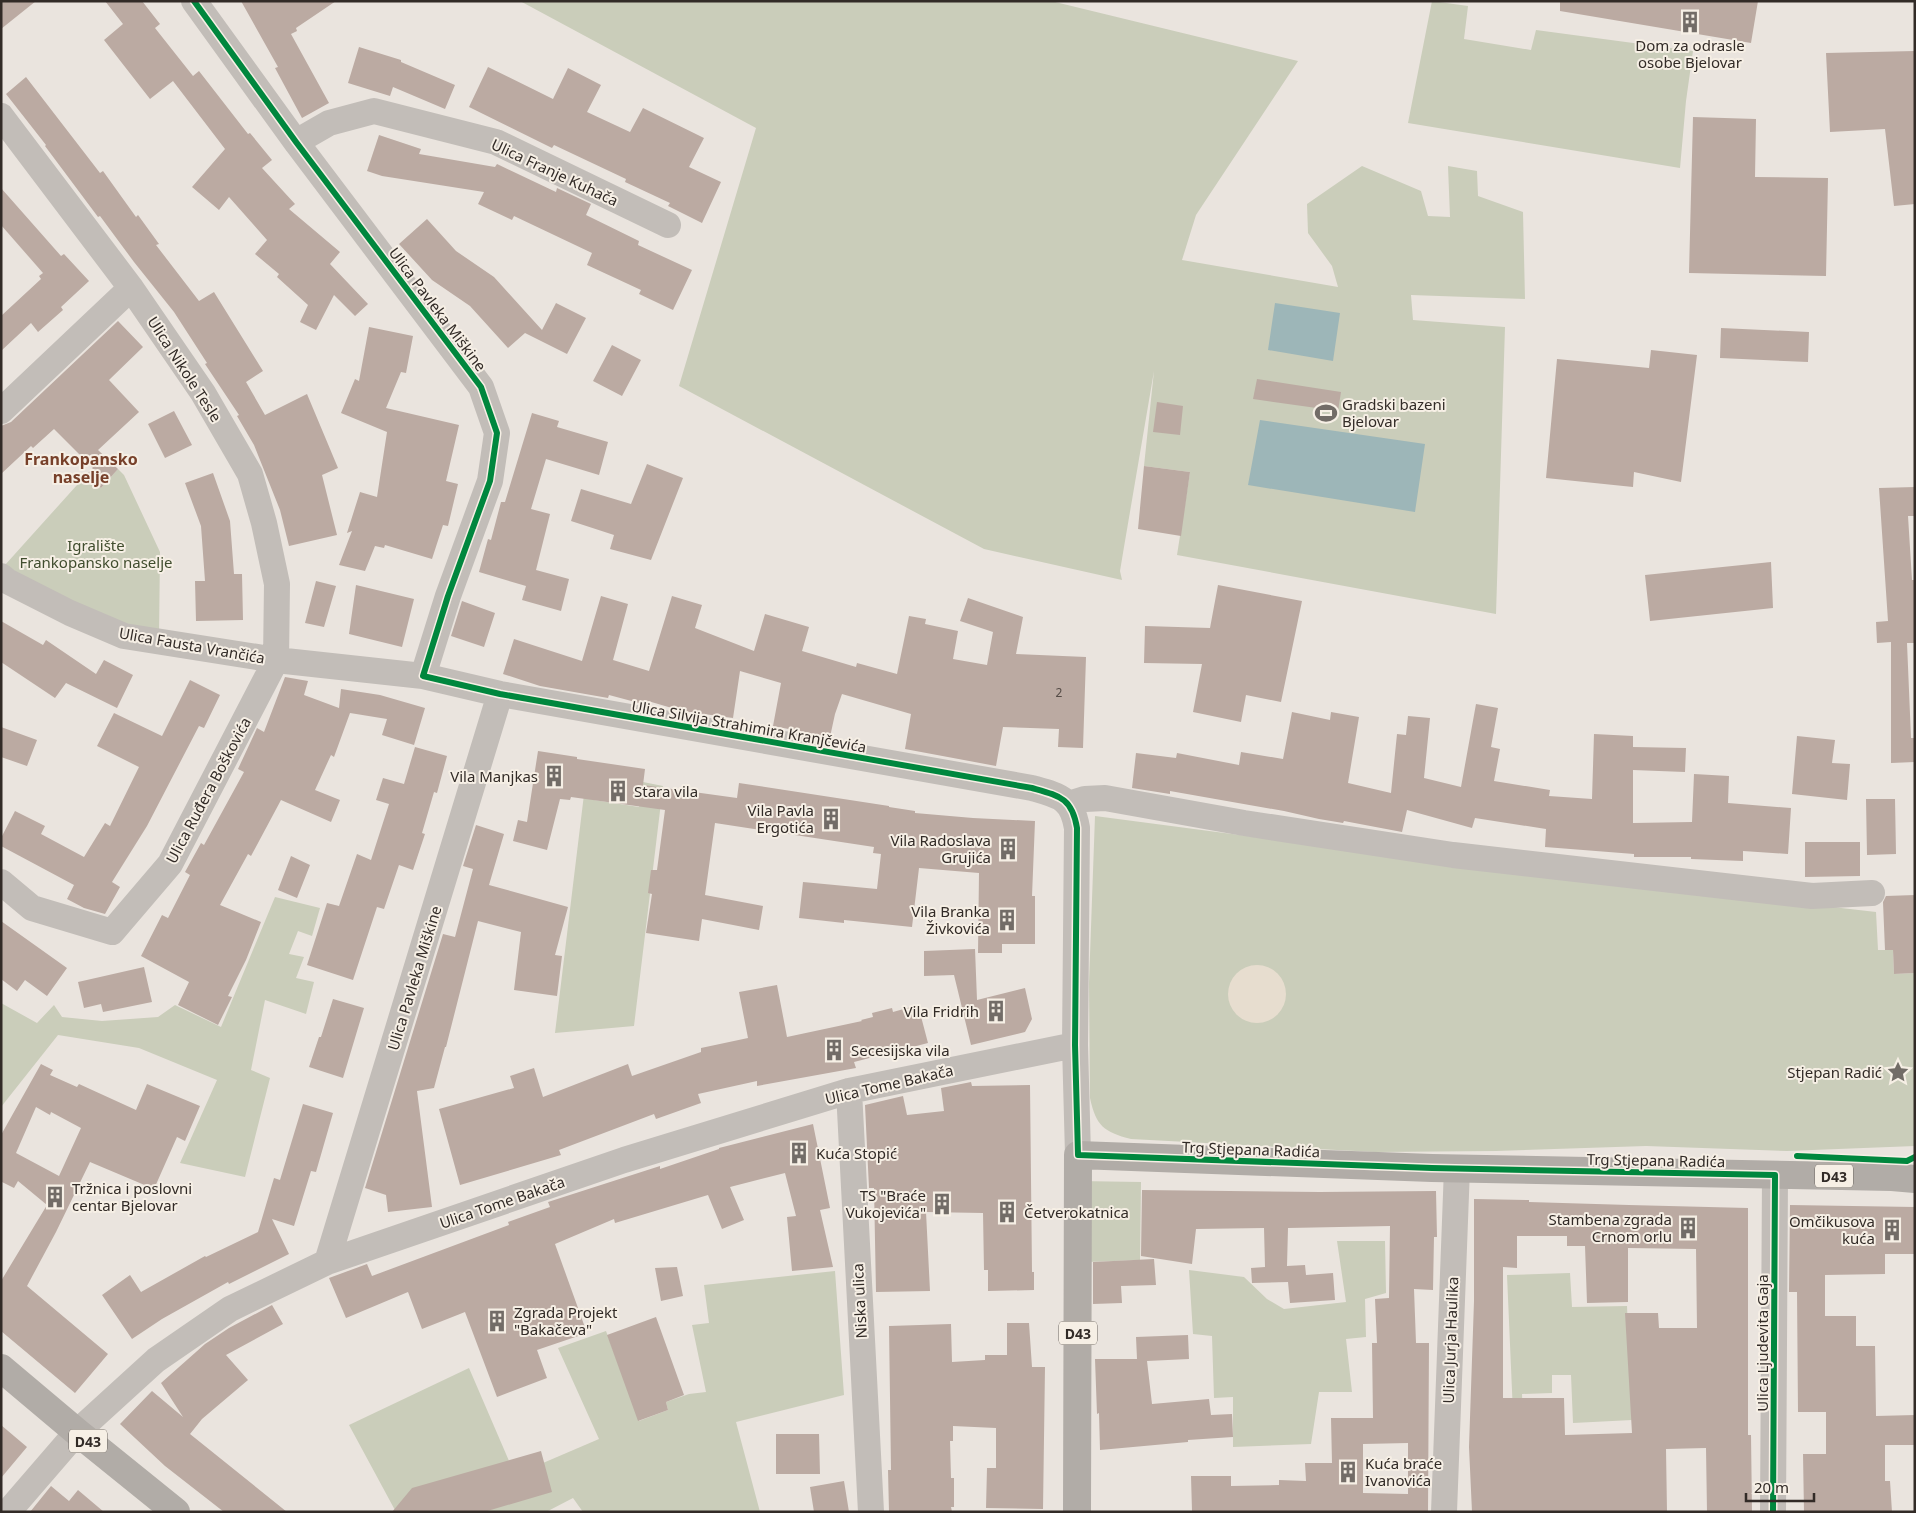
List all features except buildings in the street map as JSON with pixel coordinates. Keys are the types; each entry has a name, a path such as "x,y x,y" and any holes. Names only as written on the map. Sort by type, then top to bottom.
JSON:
{"main road":[{"name":"Trg Stjepana Radića","path":"1078,1155 1457,1168 1775,1175 1907,1175"},
{"name":"D43","path":"1078,1155 1078,1512"},
{"name":"D43","path":"1,1368 176,1512"}],"street":[{"name":"Ulica Pavleka Miškine","path":"194,1 296,142 481,387 497,433 490,481 448,596 423,676"},
{"name":"Ulica Franje Kuhača","path":"296,142 329,123 374,111 496,142 668,225"},
{"name":"Ulica Nikole Tesle","path":"6,131 131,288 203,393 250,474 264,523 277,584 276,660"},
{"path":"1,411 131,288"},
{"name":"Ulica Fausta Vrančića","path":"3,582 124,636 276,660"},
{"name":"Ulica Silvija Strahimira Kranjčevića","path":"276,660 423,676 500,694 1032,788 1055,794 1069,804"},
{"name":"Ulica Ruđera Boškovića","path":"1,882 32,908 112,932 170,864 276,660"},
{"name":"Ulica Pavleka Miškine","path":"327,1262 500,694"},
{"path":"1078,1155 1075,1045 1077,828 1075,815 1069,804 1085,799 1105,798 1244,823 1453,855 1812,896 1872,892"},
{"name":"Ulica Tome Bakača","path":"8,1512 77,1432 156,1360 230,1309 327,1262 624,1160 849,1091 1075,1045"},
{"name":"Niska ulica","path":"849,1091 871,1512"},
{"name":"Ulica Jurja Haulika","path":"1444,1512 1457,1168"},
{"name":"Ulica Ljudevita Gaja","path":"1773,1512 1775,1175"}],"green space":[{"path":"520,1 1051,1 1298,61 1196,215 1182,260 1338,287 1332,266 1308,233 1307,204 1362,166 1421,191 1428,216 1450,217 1448,166 1477,171 1478,196 1523,212 1525,299 1411,295 1413,320 1505,327 1496,614 1177,555 1190,472 1144,466 1154,371 1120,571 1122,580 984,549 679,386 756,128"},
{"path":"1432,1 1468,6 1464,39 1531,50 1536,30 1693,51 1680,168 1408,123"},
{"name":"Igralište Frankopansko naselje","path":"118,469 124,475 160,552 159,635 73,609 5,565 86,475 101,488"},
{"path":"586,778 596,779 594,800 639,807 643,782 663,786 634,1026 555,1033"},
{"path":"1095,816 1474,866 1876,912 1878,950 1893,950 1894,974 1915,973 1915,1146 1787,1151 1646,1146 1496,1151 1375,1152 1131,1139 1114,1134 1098,1121 1090,1098 1089,983"},
{"path":"275,897 320,908 312,936 298,931 289,954 304,957 296,978 314,982 306,1014 265,1000 251,1070 270,1078 245,1177 180,1163 217,1080 139,1048 58,1035 1,1107 1,1003 37,1023 54,1005 62,1017 102,1021 158,1017 175,1005 221,1027"},
{"path":"1078,1181 1141,1182 1140,1260 1087,1262"},
{"path":"1337,1241 1385,1241 1386,1293 1365,1299 1366,1337 1346,1339 1352,1392 1319,1392 1311,1444 1233,1447 1233,1397 1214,1398 1212,1336 1193,1334 1189,1270 1244,1277 1267,1299 1284,1309 1346,1302"},
{"path":"835,1271 844,1395 736,1422 760,1512 583,1512 573,1498 546,1512 396,1512 349,1425 469,1368 515,1475 599,1439 558,1348 606,1331 639,1421 668,1410 666,1402 689,1394 706,1392 692,1325 709,1323 704,1285"},
{"path":"1570,1273 1572,1307 1627,1306 1632,1420 1573,1423 1571,1375 1552,1375 1552,1393 1522,1394 1523,1417 1514,1437 1507,1275"}],"shaded area":[{"path":"1251,965 1263,965 1273,969 1282,978 1286,1000 1278,1015 1263,1023 1251,1023 1241,1019 1232,1010 1228,1000 1228,988 1232,978 1241,969"}],"water":[{"path":"1275,303 1340,313 1333,361 1268,350"},
{"path":"1260,420 1425,444 1415,512 1248,485"}],"cycle path":[{"path":"194,1 296,142 481,387 497,433 490,481 448,596 423,676 500,694 1032,788 1050,793 1063,800 1072,810 1077,828 1075,1045 1078,1155 1432,1168 1775,1175 1773,1512"},
{"path":"1797,1156 1907,1161 1915,1157"}],"place":[{"name":"Dom za odrasle osobe Bjelovar","path":"1690,22"},
{"name":"Gradski bazeni Bjelovar","path":"1326,413"},
{"name":"Vila Manjkas","path":"554,776"},
{"name":"Stara vila","path":"618,791"},
{"name":"Vila Pavla Ergotića","path":"831,819"},
{"name":"Vila Radoslava Grujića","path":"1008,849"},
{"name":"Vila Branka Živkovića","path":"1007,920"},
{"name":"Vila Fridrih","path":"996,1011"},
{"name":"Secesijska vila","path":"834,1050"},
{"name":"Stjepan Radić","path":"1898,1072"},
{"name":"Kuća Stopić","path":"799,1153"},
{"name":"Tržnica i poslovni centar Bjelovar","path":"55,1197"},
{"name":"TS \"Braće Vukojevića\"","path":"942,1204"},
{"name":"Četverokatnica","path":"1007,1212"},
{"name":"Stambena zgrada Crnom orlu","path":"1688,1228"},
{"name":"Omčikusova kuća","path":"1892,1230"},
{"name":"Zgrada Projekt \"Bakačeva\"","path":"497,1321"},
{"name":"Kuća braće Ivanovića","path":"1348,1472"}],"district":[{"name":"Frankopansko naselje","path":"81,468"}]}
